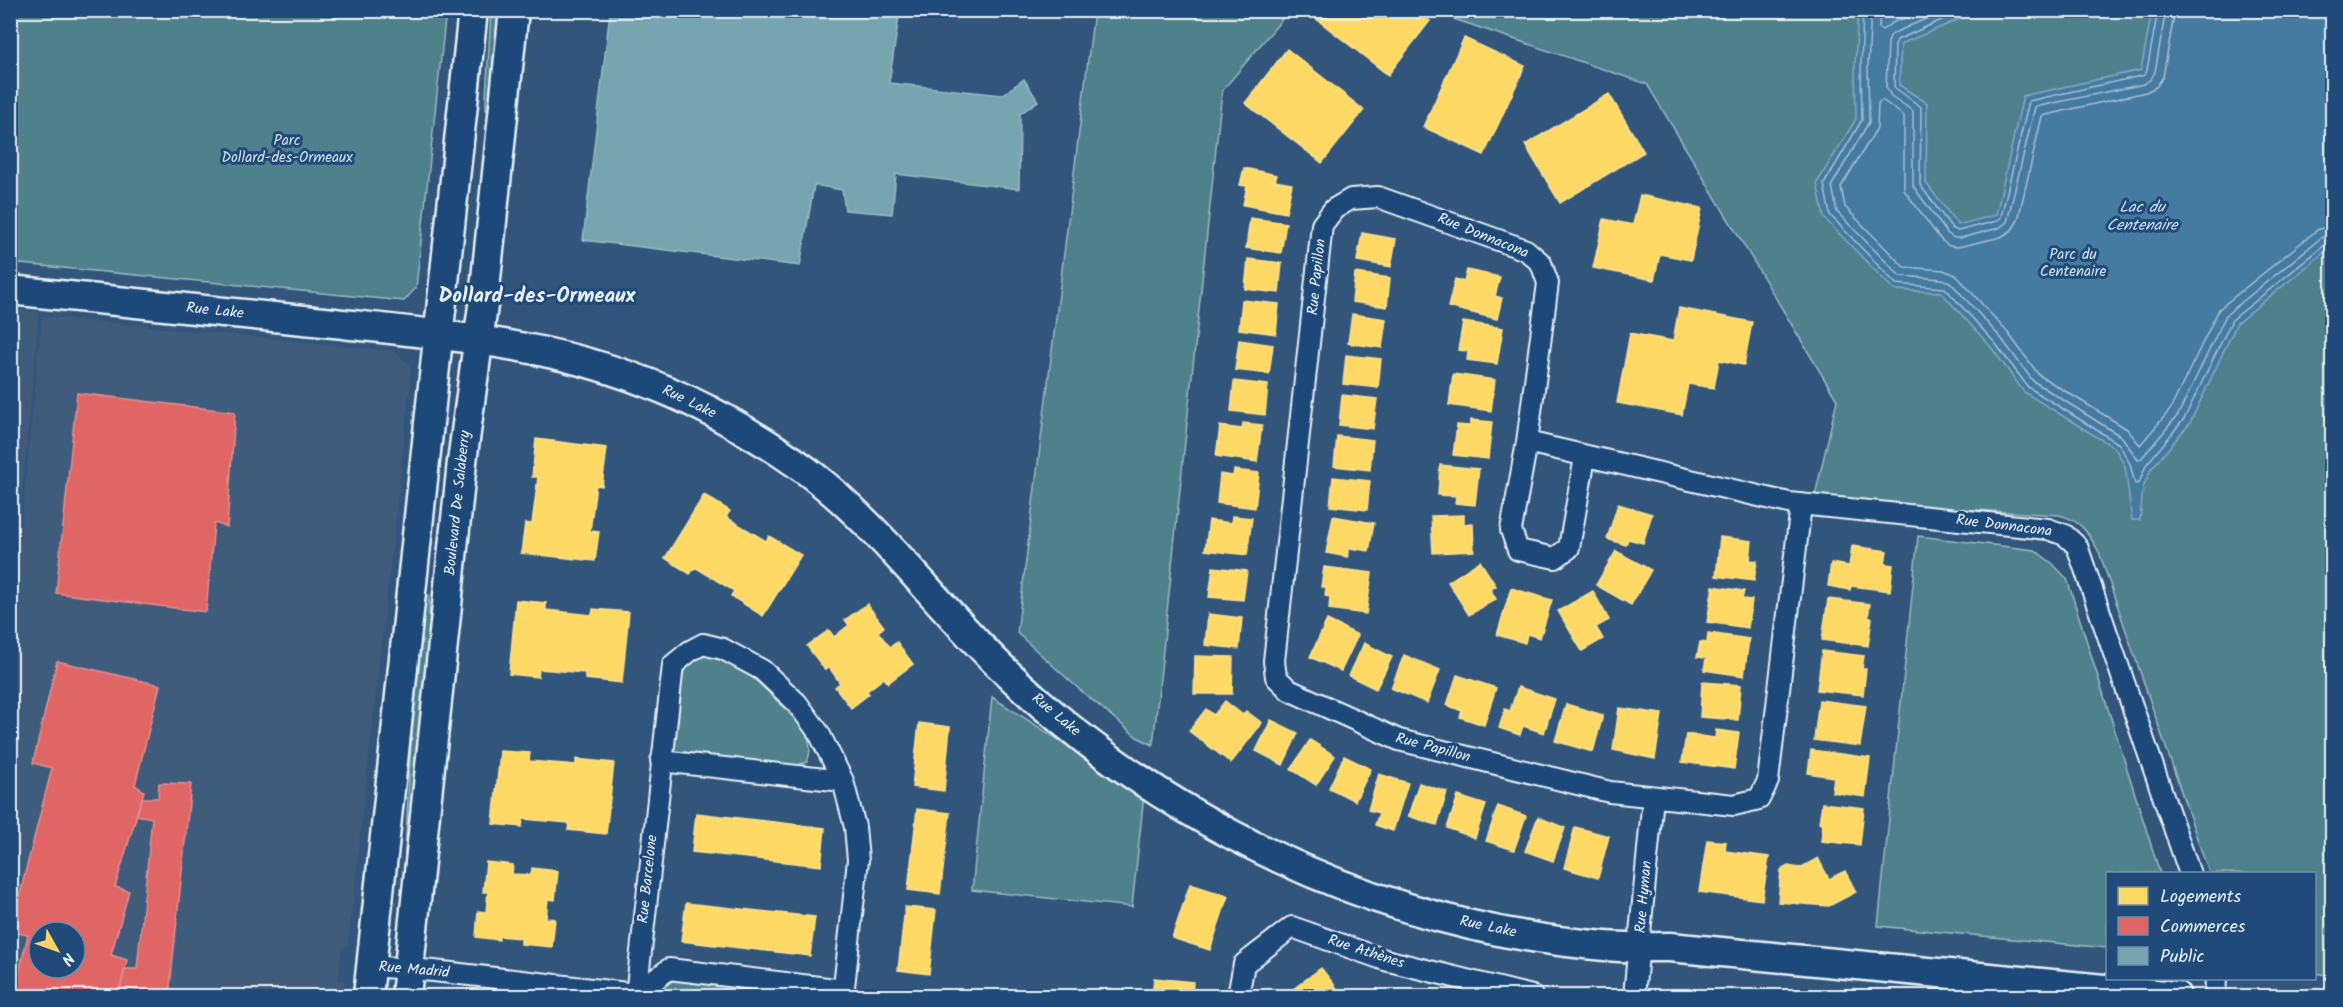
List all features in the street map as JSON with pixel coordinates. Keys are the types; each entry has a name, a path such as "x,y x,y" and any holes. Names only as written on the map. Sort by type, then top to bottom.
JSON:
{"street":[{"path":"368,996 473,10"},
{"name":"Boulevard De Salaberry","path":"407,983 462,462 478,339 514,10"},
{"name":"Rue Donnacona","path":"1351,199 1378,197 1526,250 1541,263 1548,283 1527,442 1511,531 1518,550 1555,558 1569,548 1585,457"},
{"name":"Rue Papillon","path":"1351,199 1334,209 1322,225 1275,650 1276,676 1290,690 1399,740 1610,792 1734,805 1759,799 1768,781 1801,505"},
{"name":"Rue Lake","path":"10,290 478,339 570,357 641,380 706,409 786,456 830,489 866,523 984,650 1052,713 1132,773 1240,838 1330,879 1430,914 1521,935 1608,947 1670,947 2176,996"},
{"name":"Rue Donnacona","path":"1527,442 1801,505 2048,529 2065,535 2078,546 2190,872"},
{"name":"Rue Barcelone","path":"637,996 673,665 703,644 723,650 762,670 797,703 819,733 843,781 855,827 858,860 844,993"},
{"path":"661,760 843,781"},
{"name":"Rue Hyman","path":"1634,996 1653,797"},
{"name":"Rue Athènes","path":"1239,996 1244,964 1292,927 1385,960 1532,996"},
{"name":"Rue Madrid","path":"371,966 407,983 637,996"},
{"path":"637,996 669,969 844,993"},
{"path":"2215,996 2216,980"}],"shaded area":[{"path":"10,310 39,312 11,610"},
{"path":"42,316 394,351 410,365 410,386 348,946 342,948 338,980 344,981 342,996 11,996 10,636"}],"green space":[{"name":"Parc Dollard-des-Ormeaux","path":"10,11 446,11 416,288 404,301 11,263"},
{"path":"491,11 499,11 488,110 486,110 486,97"},
{"path":"1094,11 1289,11 1222,91 1153,745 1137,737 1080,690 1017,633"},
{"name":"Parc du Centenaire","path":"1443,11 2332,11 2332,976 2316,973 2316,872 2209,872 2099,552 2092,539 2079,524 2059,515 1814,500 1837,400 1647,84 1454,19"},
{"path":"1918,536 2035,550 2067,579 2160,872 2106,872 2106,948 1878,926"},
{"path":"426,595 429,595 430,664 403,892 411,739"},
{"path":"707,655 745,672 788,712 807,735 810,752 807,762 788,768 683,756 675,750 673,741 680,675 685,668"},
{"path":"992,697 1144,795 1132,907 972,890"},
{"path":"670,980 805,996 661,996 663,985"}],"water":[{"name":"Lac du Centenaire","path":"1858,10 1979,11 1901,44 1899,85 1927,103 1926,183 1958,225 1996,215 2023,96 2141,70 2152,11 2332,11 2332,246 2237,323 2190,423 2151,469 2143,488 2140,520 2132,520 2125,466 2115,448 2024,392 1991,347 1941,292 1894,290 1824,218 1817,183 1856,119 1855,66"}],"building: Logements":[{"path":"1315,10 1416,10 1430,21 1388,75 1311,15"},
{"path":"1464,38 1525,66 1484,155 1423,127"},
{"path":"1287,49 1364,110 1322,163 1245,103"},
{"path":"1609,94 1644,152 1560,203 1525,145"},
{"path":"1244,168 1277,175 1275,181 1292,184 1286,213 1243,205 1247,186 1240,185"},
{"path":"1640,195 1702,208 1691,260 1660,254 1654,280 1593,268 1604,219 1633,225"},
{"path":"1250,218 1286,223 1281,253 1246,248"},
{"path":"1362,233 1396,239 1391,267 1357,261"},
{"path":"1248,259 1282,263 1279,293 1245,289"},
{"path":"1467,270 1500,277 1495,296 1502,298 1497,319 1448,307 1455,279 1464,282"},
{"path":"1355,273 1390,278 1387,307 1352,302"},
{"path":"1242,300 1279,304 1276,334 1239,329"},
{"path":"1679,308 1752,322 1744,365 1719,360 1714,388 1688,384 1682,415 1617,403 1630,333 1673,341"},
{"path":"1352,314 1386,319 1382,348 1348,343"},
{"path":"1463,322 1503,328 1497,364 1467,360 1468,351 1458,350"},
{"path":"1239,340 1273,345 1269,374 1235,370"},
{"path":"1346,355 1381,359 1378,388 1343,384"},
{"path":"1453,374 1495,380 1491,411 1449,405"},
{"path":"1234,381 1268,385 1265,415 1231,411"},
{"path":"1342,395 1377,399 1373,429 1339,425"},
{"path":"1471,420 1492,422 1488,459 1453,455 1457,425 1470,426"},
{"path":"1243,423 1262,425 1257,462 1216,456 1220,426 1242,429"},
{"path":"1337,436 1373,440 1370,470 1334,466"},
{"path":"536,439 607,448 602,486 596,485 590,531 599,532 595,561 521,553 525,523 532,524 538,477 532,477"},
{"path":"1440,465 1479,469 1475,505 1455,503 1456,496 1438,495"},
{"path":"1234,470 1259,473 1255,508 1217,503 1220,474 1233,476"},
{"path":"1333,477 1370,481 1367,510 1330,506"},
{"path":"704,495 730,511 726,517 766,541 769,536 801,555 763,616 731,596 734,591 695,567 690,574 665,558"},
{"path":"1618,504 1652,514 1643,543 1628,539 1626,545 1607,539"},
{"path":"1464,515 1464,524 1473,523 1474,551 1433,553 1431,516"},
{"path":"1232,516 1252,518 1247,555 1205,550 1209,520 1231,523"},
{"path":"1333,516 1374,523 1369,551 1349,548 1348,557 1326,553"},
{"path":"1720,537 1752,541 1750,560 1757,561 1754,581 1716,576"},
{"path":"1852,546 1887,551 1885,564 1893,565 1890,591 1851,586 1850,590 1828,586 1831,563 1849,566"},
{"path":"1616,551 1651,570 1631,605 1596,585"},
{"path":"1480,561 1496,586 1490,590 1496,599 1469,615 1448,582"},
{"path":"1213,567 1247,571 1243,600 1209,597"},
{"path":"1324,567 1372,573 1366,614 1329,609 1330,597 1325,596 1326,587 1321,587"},
{"path":"1713,586 1744,591 1742,599 1752,600 1748,628 1707,622"},
{"path":"1511,588 1552,600 1540,638 1527,634 1525,643 1497,635"},
{"path":"1593,591 1609,620 1596,627 1603,639 1582,651 1558,611"},
{"path":"1828,599 1870,604 1868,617 1872,618 1868,646 1822,640"},
{"path":"516,600 546,603 546,610 592,615 593,609 629,612 622,683 585,679 585,673 539,669 538,677 509,674"},
{"path":"867,604 884,627 878,632 890,647 897,642 913,664 888,683 884,678 867,691 869,694 851,708 835,687 840,683 829,667 825,670 807,646 829,630 834,637 849,625 845,620"},
{"path":"1208,614 1242,618 1239,649 1205,645"},
{"path":"1327,620 1358,635 1341,671 1310,657"},
{"path":"1708,633 1749,639 1744,676 1704,670 1706,658 1697,657 1700,642 1707,643"},
{"path":"1364,643 1392,657 1376,689 1349,676"},
{"path":"1822,651 1864,656 1862,669 1866,669 1863,695 1817,690"},
{"path":"1404,655 1440,670 1427,703 1391,688"},
{"path":"1195,656 1233,657 1232,694 1194,694"},
{"path":"1457,675 1496,688 1484,725 1460,717 1462,711 1447,705"},
{"path":"1702,682 1741,685 1738,720 1700,717"},
{"path":"1518,687 1555,699 1544,733 1523,726 1520,735 1499,728 1505,709 1510,711"},
{"path":"1819,700 1866,706 1860,746 1814,740"},
{"path":"1225,701 1243,715 1246,711 1262,723 1231,763 1189,731 1206,709 1214,715"},
{"path":"1566,704 1603,715 1593,752 1555,741"},
{"path":"1619,708 1662,714 1655,759 1613,750"},
{"path":"1271,720 1298,733 1283,765 1256,751"},
{"path":"919,723 950,727 944,791 912,787"},
{"path":"1716,730 1739,733 1734,769 1682,762 1686,734 1715,738"},
{"path":"1310,740 1335,756 1316,785 1291,769"},
{"path":"1811,750 1870,758 1865,797 1832,792 1834,777 1808,773"},
{"path":"500,751 530,753 529,761 576,765 576,759 614,763 606,834 568,830 569,823 523,819 522,827 493,824"},
{"path":"1344,756 1371,769 1355,801 1329,788"},
{"path":"1379,774 1408,783 1393,831 1375,825 1379,813 1368,810"},
{"path":"1419,783 1447,792 1437,825 1408,816"},
{"path":"1458,796 1486,805 1475,838 1447,828"},
{"path":"1822,803 1864,808 1860,845 1821,841 1823,824 1819,823"},
{"path":"1498,806 1526,816 1514,850 1486,841"},
{"path":"917,809 950,813 940,894 908,890"},
{"path":"696,813 825,828 821,866 692,852"},
{"path":"1538,817 1565,828 1553,861 1525,851"},
{"path":"1575,827 1609,836 1598,878 1564,868"},
{"path":"1707,840 1726,842 1725,851 1769,857 1762,900 1699,892"},
{"path":"1818,858 1829,879 1845,871 1856,892 1829,906 1778,902 1781,870 1788,866 1800,868"},
{"path":"486,862 513,865 512,874 531,875 532,868 558,871 555,900 548,899 546,918 555,919 552,947 521,944 521,938 499,936 499,940 476,937 478,911 486,912 488,892 483,892"},
{"path":"1190,884 1228,896 1210,950 1172,938"},
{"path":"686,903 815,917 810,956 681,941"},
{"path":"905,907 936,910 929,974 898,970"},
{"path":"1321,968 1343,996 1284,996"},
{"path":"1154,978 1193,982 1192,996 1152,996"},
{"path":"896,990 928,994 928,996 895,996"}],"building: Commerces":[{"path":"77,393 235,412 227,527 214,523 206,612 56,593"},
{"path":"57,661 160,685 135,785 144,791 115,887 129,891 111,955 127,960 118,996 13,996 27,939 27,980 87,980 87,920 27,920 27,935 10,932 52,768 33,763"},
{"path":"159,783 191,784 169,996 136,996 137,990 120,988 125,969 137,969 152,818 136,815 142,798 158,798"}],"building: Public":[{"path":"623,10 900,10 889,83 1002,95 1024,79 1038,101 1020,114 1019,189 896,174 892,214 845,210 842,190 814,185 800,266 583,240 610,12 622,12"}],"district":[{"name":"Dollard-des-Ormeaux","path":"537,296"}]}
